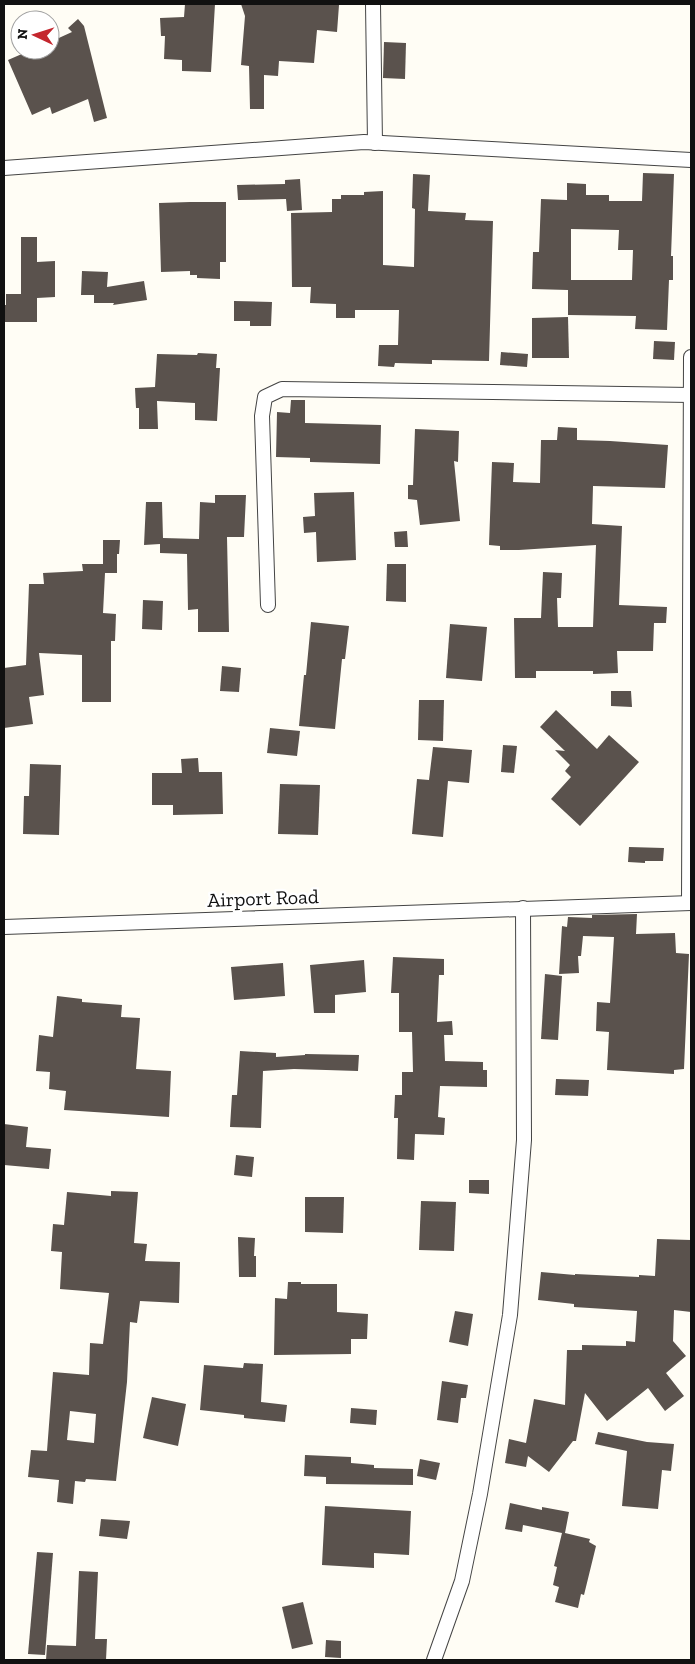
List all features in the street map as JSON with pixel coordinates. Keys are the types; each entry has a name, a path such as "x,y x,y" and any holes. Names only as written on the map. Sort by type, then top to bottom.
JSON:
{"street":[{"path":"373,4 374,143"},
{"path":"4,168 354,143 691,160"},
{"path":"690,903 691,357"},
{"path":"268,605 262,416 265,397 282,389 691,395"},
{"name":"Airport Road","path":"4,927 690,903"},
{"path":"434,1660 462,1581 480,1494 510,1315 524,1140 523,908"}],"building":[{"path":"185,4 215,4 211,72 182,71 182,60 164,59 165,36 161,36 160,18 184,17"},
{"path":"241,4 339,5 337,32 317,30 314,63 279,61 278,76 264,75 264,109 250,109 249,66 241,65 245,16"},
{"path":"78,19 84,26 107,118 94,122 88,99 52,114 50,107 32,115 8,60 60,60 60,37 72,32 68,28"},
{"path":"384,42 406,43 405,79 383,78"},
{"path":"643,173 674,174 671,256 673,256 673,280 669,280 667,330 635,329 636,316 568,315 568,290 532,289 533,252 539,252 541,199 567,200 567,183 586,184 586,195 609,195 609,201 642,201","holes":["571,229 619,230 618,250 633,250 632,280 571,280"]},
{"path":"413,174 430,175 428,211 466,213 465,220 493,221 489,361 432,360 432,364 395,363 394,367 378,366 379,345 398,345 399,310 355,310 355,318 336,318 336,304 310,303 311,287 292,287 291,213 332,212 332,199 341,199 341,195 364,195 364,192 383,191 383,265 414,267 415,209 412,208"},
{"path":"300,179 302,210 287,211 286,199 238,200 237,185 285,184 285,180"},
{"path":"226,202 226,262 220,262 220,279 197,278 197,275 190,275 190,271 161,272 159,203"},
{"path":"21,237 37,237 37,262 55,261 55,297 37,298 37,322 4,322 6,294 21,294"},
{"path":"82,271 108,272 107,287 144,281 147,300 113,305 114,303 94,303 94,295 81,295"},
{"path":"234,301 272,302 271,326 250,326 250,321 234,321"},
{"path":"568,317 569,358 532,358 532,318"},
{"path":"654,341 675,342 674,360 653,359"},
{"path":"501,352 528,354 527,367 500,365"},
{"path":"198,353 217,354 216,368 220,368 217,421 195,420 195,403 157,401 158,429 139,429 139,408 136,408 135,388 155,387 157,354 197,355"},
{"path":"291,400 305,400 305,423 381,425 380,464 310,462 310,458 276,457 277,412 290,413"},
{"path":"558,427 577,428 577,440 668,445 665,488 593,486 592,524 622,526 619,605 667,607 666,623 654,623 653,651 617,651 618,673 593,674 593,671 536,671 536,678 515,678 514,618 541,618 543,572 562,573 561,598 557,598 558,627 593,627 596,545 500,550 500,546 489,545 492,462 514,463 513,482 540,483 541,440 557,440"},
{"path":"415,429 459,431 458,462 454,461 460,521 420,525 417,500 408,499 408,485 413,485"},
{"path":"354,492 356,560 317,562 316,532 304,533 303,517 315,516 314,493"},
{"path":"215,495 246,495 244,537 227,537 229,632 198,632 198,609 188,610 187,554 160,553 160,544 144,545 146,502 162,502 163,538 199,539 200,502 215,503"},
{"path":"407,531 408,547 395,547 394,532"},
{"path":"103,540 120,540 119,554 117,554 117,573 105,573 103,613 116,614 115,641 111,641 111,702 82,702 82,655 39,653 44,695 29,697 33,724 4,728 4,668 26,665 29,584 44,584 43,573 83,571 82,564 103,564"},
{"path":"387,564 406,564 406,602 386,601"},
{"path":"143,600 163,601 162,630 142,629"},
{"path":"311,622 349,626 345,659 342,659 335,729 299,726"},
{"path":"450,624 487,627 482,681 446,678"},
{"path":"222,666 241,668 239,692 220,691"},
{"path":"611,691 631,691 632,707 611,706"},
{"path":"419,700 444,700 443,741 418,740"},
{"path":"556,710 597,749 609,735 639,762 580,826 551,799 571,777 565,771 570,765 555,750 565,751 540,727"},
{"path":"270,728 300,731 297,756 267,753"},
{"path":"503,745 517,746 514,773 501,772"},
{"path":"433,747 472,750 469,783 448,781 443,837 412,834 417,779 429,780"},
{"path":"198,758 199,772 222,772 223,814 173,815 173,805 152,805 152,773 182,773 181,759"},
{"path":"30,764 61,765 59,835 23,834 24,796 29,796"},
{"path":"280,784 320,785 318,835 278,834"},
{"path":"629,847 664,848 663,861 628,862"},
{"path":"637,914 636,934 675,933 676,953 689,954 684,1069 674,1070 674,1074 607,1070 609,1032 596,1031 597,1002 610,1003 614,937 583,936 581,956 578,956 579,973 559,974 562,926 567,927 568,917 592,918 592,915"},
{"path":"393,957 444,959 444,975 439,975 437,1022 452,1021 453,1035 444,1035 445,1061 483,1062 483,1070 487,1070 487,1087 440,1086 438,1117 445,1118 444,1135 415,1134 414,1160 397,1159 398,1118 394,1118 395,1095 402,1095 402,1072 413,1072 412,1032 399,1032 399,993 391,993"},
{"path":"364,960 366,992 335,995 335,1013 314,1013 310,965"},
{"path":"283,963 285,996 234,1000 231,967"},
{"path":"545,974 562,976 558,1040 541,1039"},
{"path":"57,996 82,999 82,1002 122,1005 121,1017 140,1018 136,1069 171,1071 169,1117 64,1110 66,1091 49,1089 50,1072 36,1071 39,1035 53,1037"},
{"path":"240,1051 276,1053 276,1057 305,1054 359,1055 358,1071 294,1069 263,1071 261,1128 230,1127 232,1095 237,1095"},
{"path":"556,1079 589,1080 588,1096 555,1095"},
{"path":"4,1124 28,1127 26,1147 51,1149 49,1169 4,1165"},
{"path":"236,1155 254,1157 252,1177 234,1175"},
{"path":"469,1180 489,1180 489,1194 469,1193"},
{"path":"111,1191 138,1192 134,1243 147,1244 145,1261 180,1262 179,1303 140,1301 137,1323 130,1322 127,1382 116,1481 86,1479 85,1482 75,1481 73,1504 57,1502 59,1480 28,1477 31,1450 47,1451 53,1372 89,1375 90,1343 103,1344 109,1293 60,1289 62,1252 51,1251 53,1224 64,1225 67,1192 111,1196","holes":["70,1411 96,1414 94,1443 67,1440"]},
{"path":"305,1197 344,1197 343,1233 305,1232"},
{"path":"421,1201 456,1202 454,1251 419,1250"},
{"path":"238,1237 255,1238 256,1277 239,1277"},
{"path":"657,1239 691,1240 691,1312 674,1310 673,1341 686,1356 666,1373 684,1396 665,1411 648,1388 607,1421 585,1393 576,1441 573,1441 549,1472 528,1456 526,1467 505,1463 509,1439 526,1443 534,1399 565,1405 567,1350 582,1350 582,1345 626,1346 626,1341 635,1342 637,1311 574,1307 574,1304 538,1300 541,1272 575,1275 655,1276"},
{"path":"288,1282 337,1284 337,1312 368,1314 367,1339 351,1339 351,1354 274,1355 275,1298 287,1299"},
{"path":"455,1311 473,1314 468,1346 449,1342"},
{"path":"244,1363 263,1364 261,1402 287,1405 285,1422 244,1418 244,1415 200,1410 204,1365 243,1368"},
{"path":"442,1381 468,1385 466,1398 461,1398 458,1423 437,1420"},
{"path":"152,1397 186,1404 178,1446 143,1438"},
{"path":"351,1408 377,1410 376,1425 350,1423"},
{"path":"598,1432 647,1442 674,1444 671,1471 662,1470 658,1509 622,1506 627,1451 595,1444"},
{"path":"305,1455 351,1457 351,1463 374,1465 374,1468 413,1469 413,1485 326,1484 326,1477 304,1476"},
{"path":"420,1459 440,1463 436,1480 417,1476"},
{"path":"510,1503 542,1510 542,1507 569,1512 565,1533 590,1539 589,1542 596,1546 584,1595 581,1594 578,1608 555,1602 559,1587 553,1585 557,1567 554,1566 562,1533 523,1525 522,1532 505,1529"},
{"path":"325,1506 411,1511 409,1555 374,1553 374,1568 322,1565"},
{"path":"101,1519 130,1521 127,1539 99,1536"},
{"path":"37,1552 53,1553 45,1655 28,1654"},
{"path":"79,1571 98,1572 95,1639 107,1639 106,1660 46,1660 47,1645 76,1646"},
{"path":"303,1602 313,1644 292,1649 282,1607"},
{"path":"326,1640 341,1641 341,1658 325,1657"}]}
